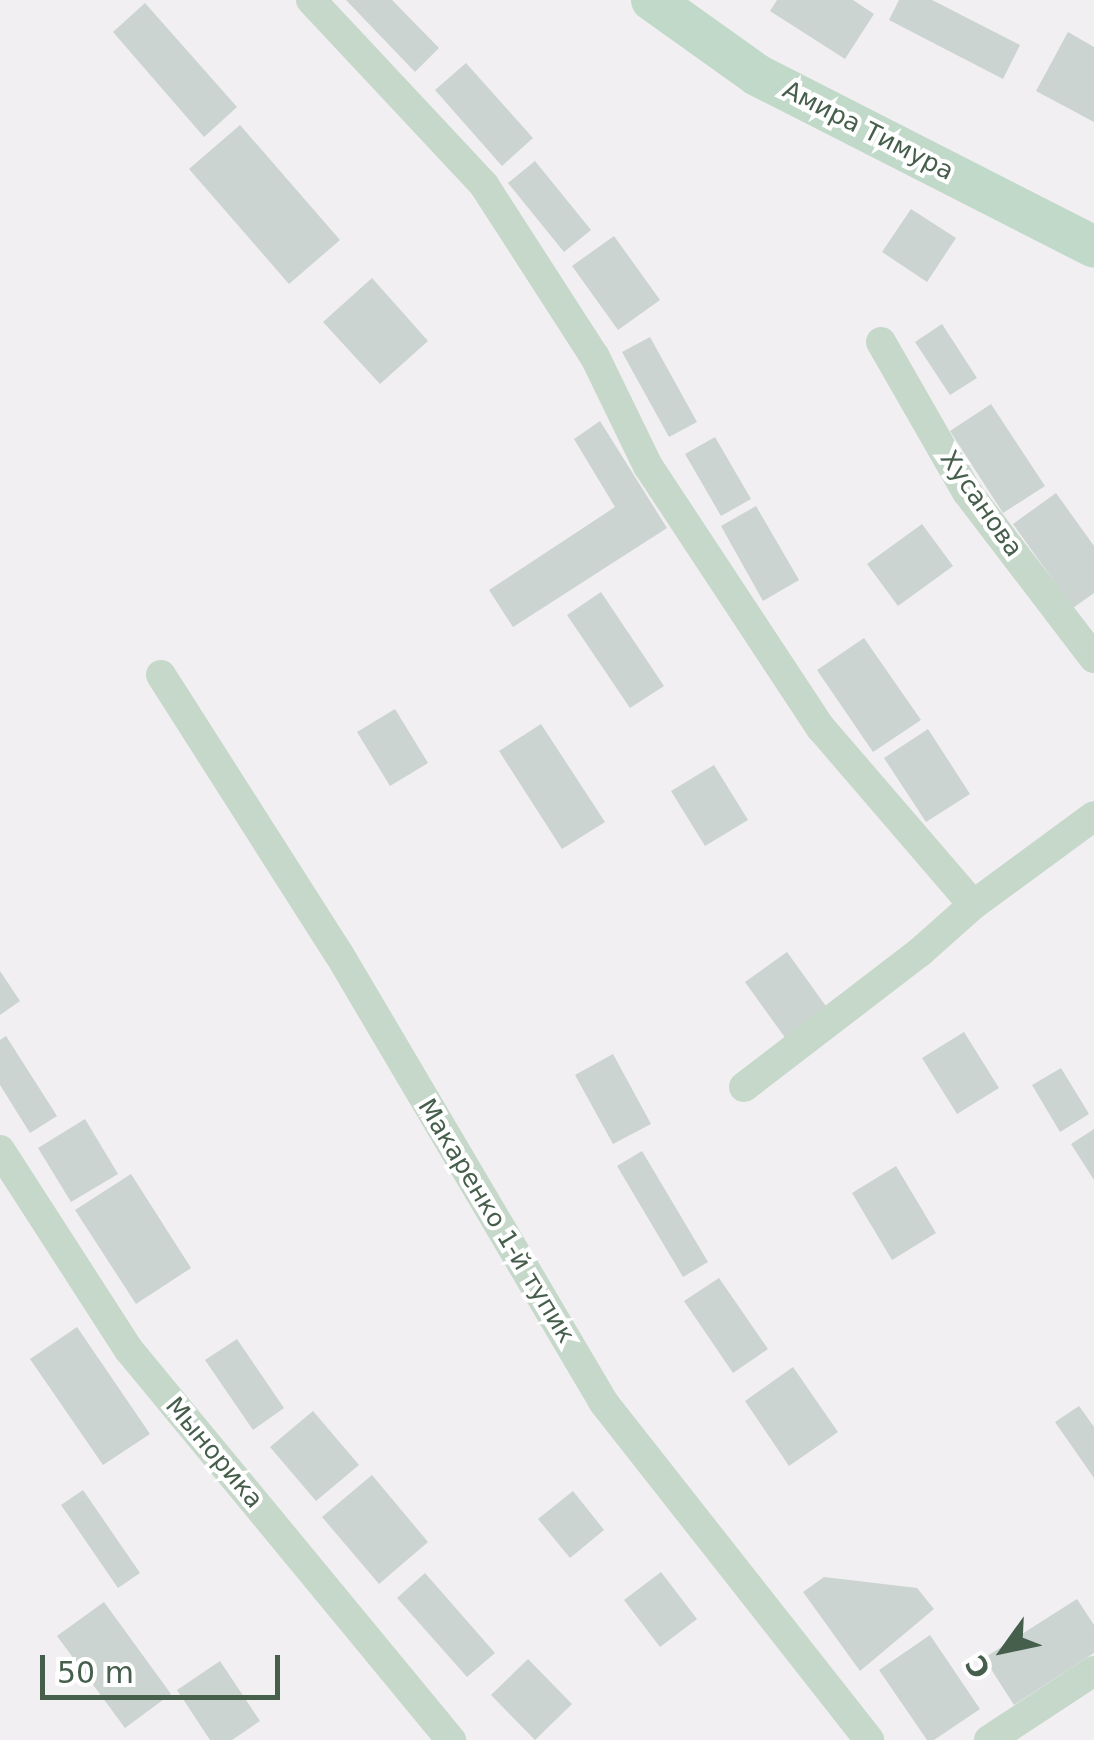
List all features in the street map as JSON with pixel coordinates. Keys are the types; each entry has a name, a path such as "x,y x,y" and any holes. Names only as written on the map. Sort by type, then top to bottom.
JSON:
{"street":[{"path":"312,0 484,185 594,357 648,466 822,728 973,905"},
{"name":"Амира Тимура","path":"652,0 757,74 1094,247"},
{"name":"Хусанова","path":"881,342 967,492 1094,658"},
{"name":"Макаренко 1-й тупик","path":"161,675 339,954 604,1403 869,1740"},
{"path":"744,1087 920,952 973,905 1094,816"},
{"name":"Мынорика","path":"0,1150 129,1350 450,1740"},
{"path":"989,1740 1094,1671"}],"building":[{"path":"346,0 392,0 439,48 415,72"},
{"path":"777,0 853,0 874,14 845,59 770,11"},
{"path":"899,0 932,0 1020,45 1003,79 889,20"},
{"path":"145,3 237,107 204,137 113,32"},
{"path":"1068,32 1094,47 1094,122 1036,91"},
{"path":"466,63 533,138 502,166 435,90"},
{"path":"240,125 340,240 289,284 189,169"},
{"path":"535,161 591,230 564,252 508,183"},
{"path":"911,209 956,238 927,282 882,252"},
{"path":"614,236 660,300 618,330 572,266"},
{"path":"372,278 428,341 380,384 323,322"},
{"path":"942,324 977,378 950,395 915,342"},
{"path":"650,337 697,422 669,437 622,352"},
{"path":"991,404 1045,486 1003,513 950,431"},
{"path":"600,421 667,528 513,627 489,590 615,507 574,439"},
{"path":"715,437 751,499 721,516 685,454"},
{"path":"1056,493 1094,546 1094,593 1073,608 1013,524"},
{"path":"756,506 799,580 763,601 721,526"},
{"path":"922,524 953,566 898,606 867,564"},
{"path":"601,592 664,686 630,708 567,615"},
{"path":"864,638 921,720 873,752 817,670"},
{"path":"395,709 428,763 390,786 357,732"},
{"path":"541,724 605,822 562,849 499,751"},
{"path":"928,729 970,794 926,822 884,758"},
{"path":"714,765 748,820 705,846 671,791"},
{"path":"787,952 828,1009 786,1039 745,982"},
{"path":"0,971 20,1001 0,1015"},
{"path":"964,1032 999,1088 957,1114 922,1058"},
{"path":"6,1036 57,1116 30,1133 0,1085 0,1040"},
{"path":"613,1054 651,1124 613,1144 575,1075"},
{"path":"1061,1068 1089,1114 1060,1132 1032,1085"},
{"path":"85,1119 118,1174 71,1202 38,1148"},
{"path":"1094,1129 1094,1180 1071,1144"},
{"path":"642,1151 708,1262 683,1277 617,1166"},
{"path":"896,1166 936,1233 892,1260 852,1193"},
{"path":"131,1174 191,1268 136,1304 75,1210"},
{"path":"719,1278 768,1349 733,1373 684,1301"},
{"path":"77,1327 150,1434 103,1465 30,1359"},
{"path":"237,1339 284,1408 253,1430 205,1360"},
{"path":"793,1367 838,1432 789,1466 745,1401"},
{"path":"1079,1406 1094,1427 1094,1478 1055,1422"},
{"path":"313,1411 359,1465 316,1501 270,1447"},
{"path":"372,1475 428,1542 379,1584 322,1517"},
{"path":"83,1490 140,1573 118,1588 61,1505"},
{"path":"573,1491 604,1530 570,1558 538,1519"},
{"path":"661,1572 697,1619 660,1647 624,1600"},
{"path":"425,1573 495,1653 467,1677 397,1598"},
{"path":"824,1577 917,1588 934,1609 860,1671 803,1592"},
{"path":"1077,1599 1094,1625 1094,1653 1014,1705 984,1658"},
{"path":"104,1602 171,1694 125,1728 57,1636"},
{"path":"930,1635 980,1709 934,1740 927,1740 879,1670"},
{"path":"528,1659 572,1704 535,1740 491,1695"},
{"path":"220,1661 260,1721 232,1740 210,1740 177,1690"}]}
